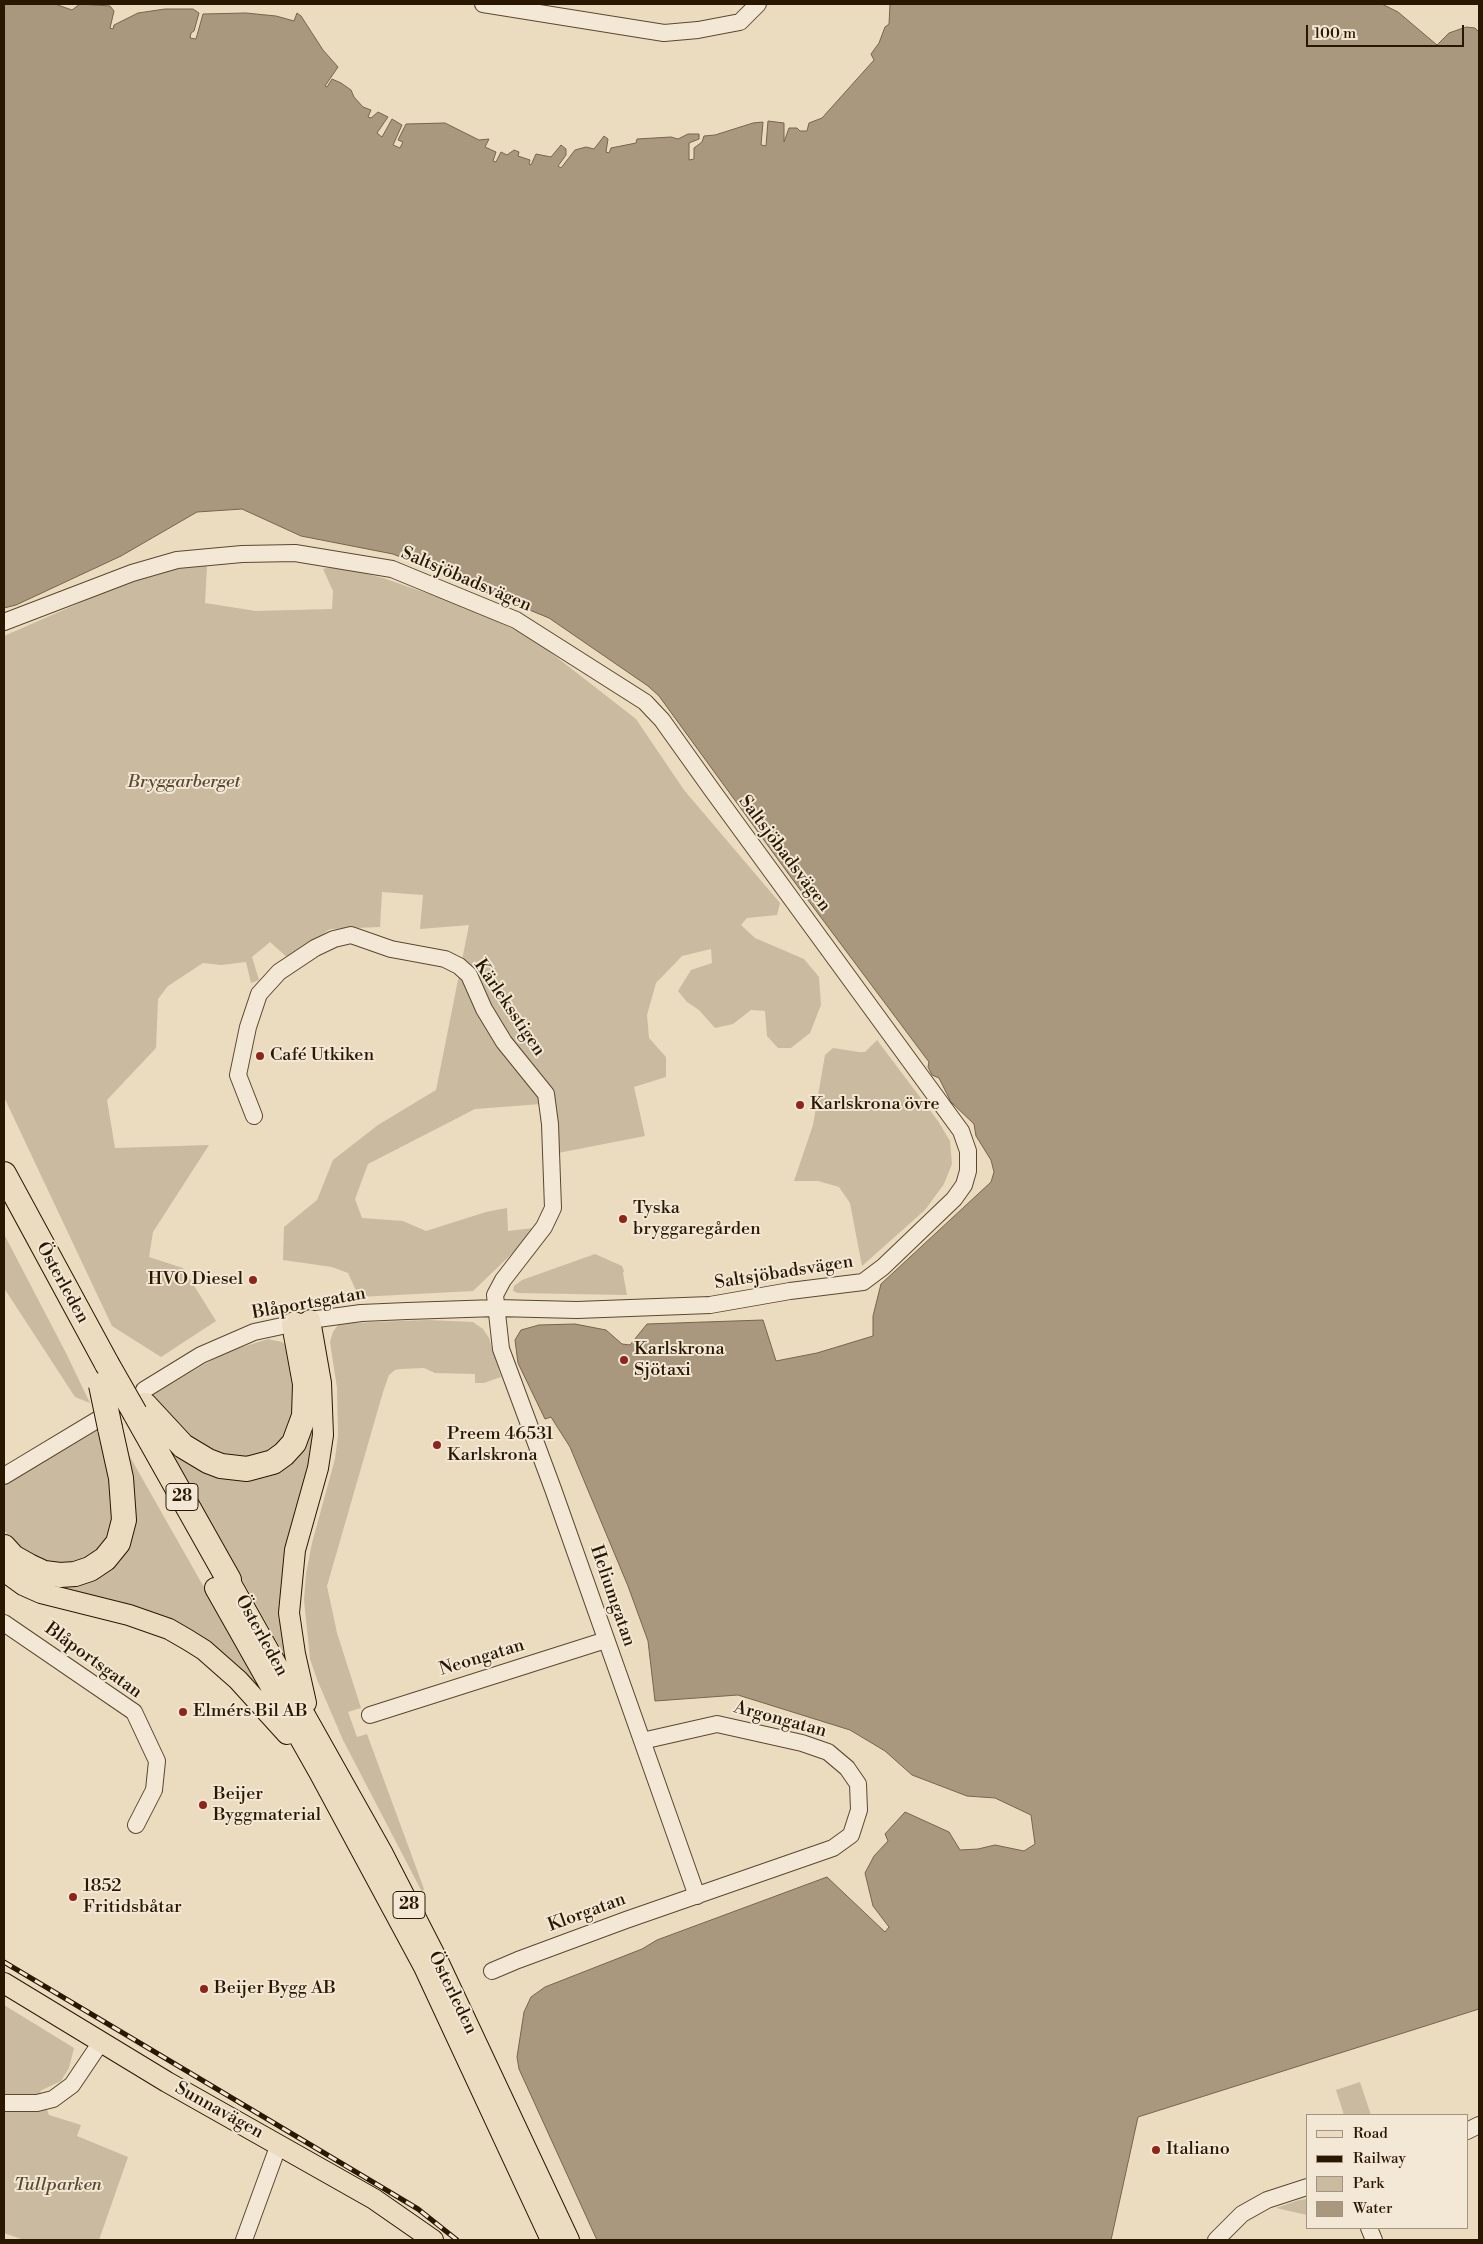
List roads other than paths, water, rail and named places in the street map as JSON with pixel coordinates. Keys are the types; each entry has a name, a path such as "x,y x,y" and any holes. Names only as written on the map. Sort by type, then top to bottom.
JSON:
{"highway":[{"name":"Österleden","path":"4,1174 125,1413 222,1584"},
{"name":"Österleden","path":"4,1211 102,1366"},
{"path":"4,1547 28,1566 44,1573 60,1575 75,1574 90,1569 105,1559 118,1543 124,1520 121,1478 125,1413 208,1462 221,1466 247,1469 273,1462 284,1454 294,1443 304,1416 305,1384 302,1322"}],"main road":[{"path":"302,1322 321,1383 323,1435 318,1468 295,1550 290,1585 289,1612 295,1654 312,1727"},
{"path":"4,1571 23,1585 41,1593 129,1615 169,1629 188,1640 217,1661 249,1692 320,1774"},
{"name":"Österleden","path":"222,1584 312,1727 383,1854 438,1961 569,2240"},
{"name":"Österleden","path":"222,1584 320,1774 424,1967 551,2240"},
{"name":"Sunnavägen","path":"4,1984 167,2082 374,2199 433,2240"}],"street":[{"path":"483,4 664,33 698,30 740,22 758,4"},
{"name":"Saltsjöbadsvägen","path":"4,622 132,573 177,560 242,554 295,553 392,569 516,620 645,702 662,720 961,1131 968,1151 968,1171 964,1185 954,1199 883,1267 863,1282 790,1291 710,1305 577,1310 496,1308"},
{"name":"Kärleksstigen","path":"254,1116 238,1075 248,1026 259,994 279,972 334,938 351,935 391,949 445,959 459,966 469,976 484,1009 504,1042 546,1094 550,1124 553,1208 541,1233 500,1285 495,1295 496,1308"},
{"name":"Blåportsgatan","path":"4,1476 125,1413 201,1355 254,1332 361,1313 496,1308"},
{"name":"Heliumgatan","path":"496,1308 501,1349 697,1896"},
{"name":"Blåportsgatan","path":"4,1623 134,1712 157,1761 154,1790 136,1825"},
{"name":"Neongatan","path":"370,1715 606,1640"},
{"name":"Argongatan","path":"642,1741 717,1724 802,1743 828,1752 847,1768 858,1784 859,1810 851,1835 833,1848 697,1896"},
{"name":"Klorgatan","path":"492,1971 697,1896"},
{"path":"4,2103 37,2103 53,2099 72,2085 102,2042"},
{"path":"244,2240 279,2144"},
{"path":"1216,2240 1242,2214 1267,2200 1306,2187"}],"water":[{"path":"4,4 55,4 72,10 80,4 110,6 114,11 110,28 113,29 114,25 138,13 165,9 193,9 199,13 190,38 196,39 203,14 246,13 276,16 294,21 297,13 301,16 323,50 338,67 325,86 327,87 332,79 341,83 351,90 354,97 363,107 371,110 368,117 371,118 378,112 388,117 377,133 382,137 392,119 402,125 393,145 400,148 403,142 398,140 406,124 445,123 479,140 489,139 485,147 496,152 493,161 496,162 501,152 507,155 514,150 519,152 518,156 530,160 529,164 531,165 536,154 551,157 561,145 566,149 566,155 558,166 561,168 575,150 586,147 594,149 604,136 608,139 606,152 609,153 611,148 636,143 637,139 671,137 678,139 688,134 699,134 699,139 689,143 689,160 694,159 694,148 702,142 704,136 715,135 753,123 763,122 761,145 766,146 768,121 784,123 784,142 789,128 807,131 809,123 822,118 874,60 871,54 879,43 885,27 889,24 890,4 1382,4 1398,12 1437,45 1449,33 1466,27 1475,28 1479,32 1479,2009 1138,2117 1111,2240 597,2240 519,2069 517,2057 524,2012 531,1997 545,1987 642,1949 657,1940 827,1877 885,1932 889,1927 873,1906 865,1873 874,1856 888,1841 885,1834 905,1812 949,1832 960,1850 978,1849 995,1845 1024,1851 1035,1844 1031,1815 995,1798 967,1796 912,1775 885,1751 850,1730 738,1695 655,1701 648,1641 628,1586 570,1447 551,1417 545,1419 518,1363 515,1340 521,1330 539,1325 575,1324 606,1330 622,1344 630,1345 647,1324 763,1320 776,1361 817,1353 873,1336 873,1316 881,1284 991,1182 994,1172 991,1160 976,1136 974,1124 951,1102 939,1078 932,1075 928,1067 929,1062 659,696 648,686 549,618 393,554 301,536 242,509 197,512 121,556 16,605 4,608"}],"railway":[{"path":"4,1962 418,2209 457,2240"}],"place":[{"name":"Café Utkiken","path":"260,1056"},
{"name":"Karlskrona övre","path":"800,1105"},
{"name":"Tyska bryggaregården","path":"623,1219"},
{"name":"HVO Diesel","path":"253,1280"},
{"name":"Karlskrona Sjötaxi","path":"624,1360"},
{"name":"Preem 46531 Karlskrona","path":"437,1445"},
{"name":"Elmérs Bil AB","path":"183,1712"},
{"name":"Beijer Byggmaterial","path":"203,1805"},
{"name":"1852 Fritidsbåtar","path":"73,1897"},
{"name":"Beijer Bygg AB","path":"204,1989"},
{"name":"Italiano","path":"1156,2150"}],"park label":[{"name":"Bryggarberget","path":"184,783"},
{"name":"Tullparken","path":"58,2186"}]}
